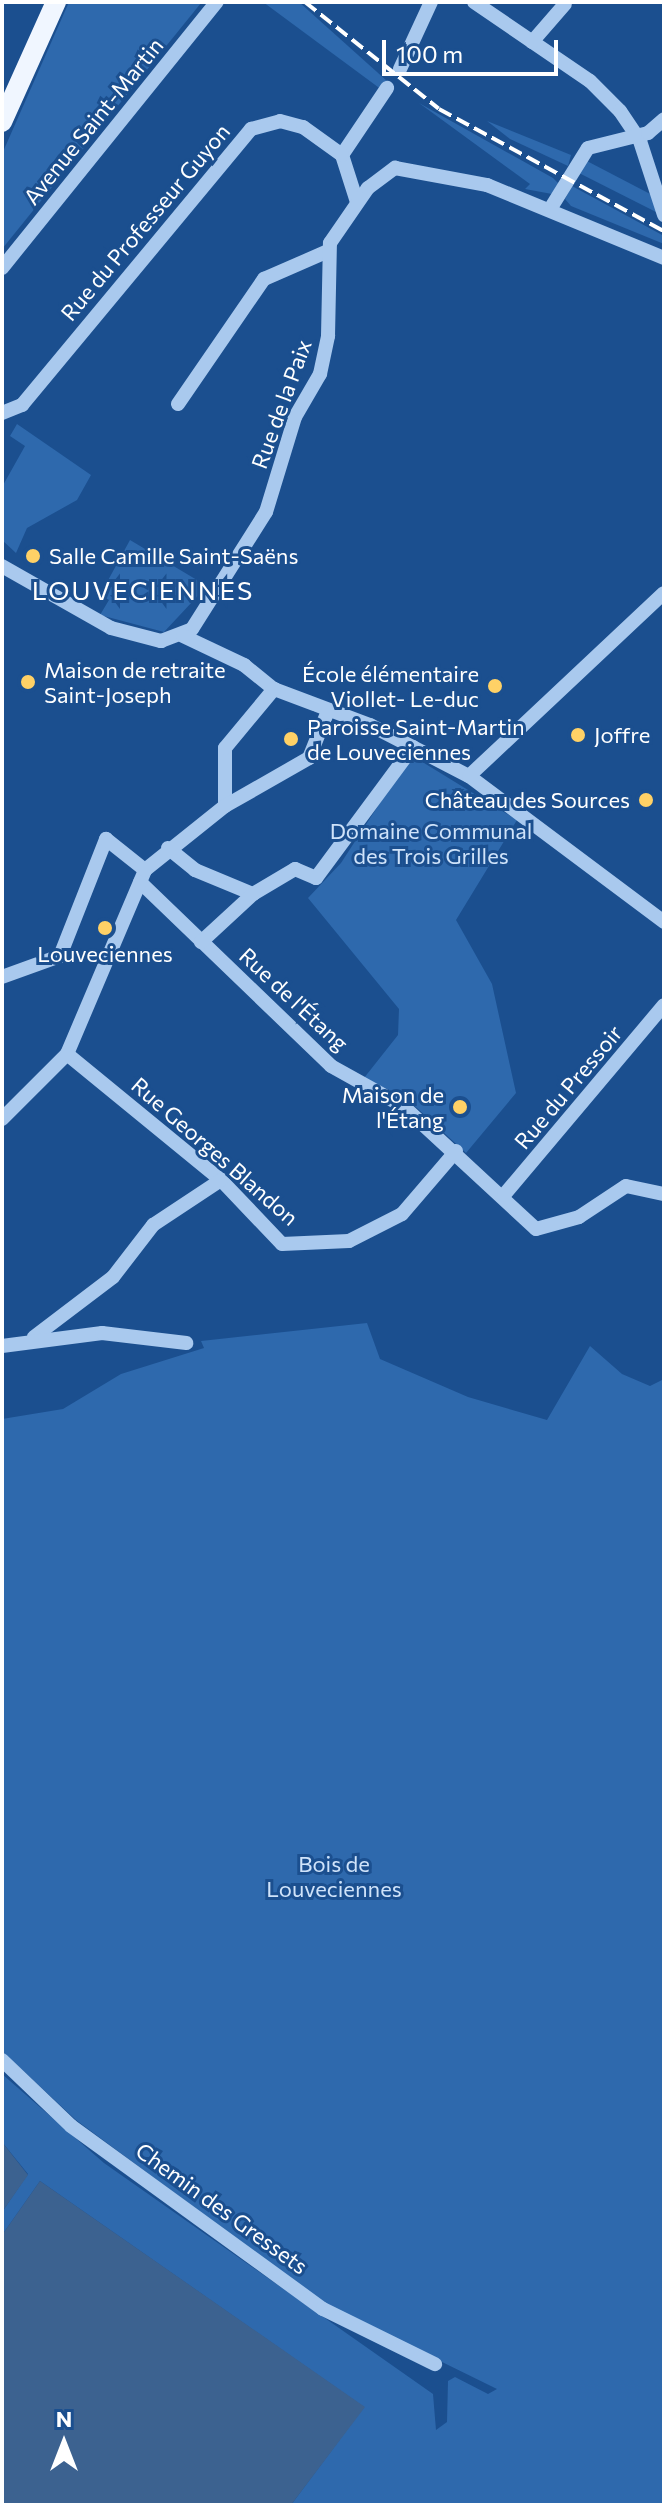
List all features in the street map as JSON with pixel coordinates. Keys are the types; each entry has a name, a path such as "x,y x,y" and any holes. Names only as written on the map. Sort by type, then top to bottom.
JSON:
{"main road":[{"path":"2,122 56,2"}],"street":[{"name":"Avenue Saint-Martin","path":"2,268 217,2"},
{"path":"400,69 431,2"},
{"path":"474,2 590,81 637,137 664,215"},
{"path":"532,42 565,4"},
{"path":"357,202 342,155 387,88"},
{"path":"664,119 637,137 588,148 552,206 664,258"},
{"name":"Rue du Professeur Guyon","path":"2,413 22,405 251,129 280,121 303,127 342,155"},
{"name":"Rue de la Paix","path":"183,636 266,512 295,417 326,355 328,251 357,202 395,168 407,166 552,206"},
{"path":"178,404 264,279 328,251"},
{"path":"2,566 102,625 157,641 183,636 244,665 274,689 413,747 469,776 664,922"},
{"path":"469,776 664,593"},
{"path":"225,806 225,748 274,689"},
{"path":"2,1119 67,1054 142,876 168,848 225,806 309,758 328,711"},
{"path":"201,942 253,894 295,869 316,878 413,747"},
{"name":"Rue de l'Étang","path":"2,977 60,956 78,903 106,839 201,942 331,1066 398,1102 504,1195 536,1229 579,1217 626,1186 664,1194"},
{"path":"168,848 195,870 253,894"},
{"name":"Rue du Pressoir","path":"504,1195 664,1005"},
{"name":"Rue Georges Blandon","path":"67,1054 221,1180 282,1244 349,1241 402,1214 456,1151"},
{"path":"34,1337 113,1277 153,1225 221,1180"},
{"path":"2,1346 34,1337 102,1333 186,1343"},
{"name":"Chemin des Gressets","path":"2,2060 71,2126 323,2309 435,2364"}],"green space":[{"path":"69,2 201,3 2,249 2,154"},
{"path":"263,2 299,2 387,81 382,90"},
{"path":"419,103 559,184 552,194 525,189 530,184"},
{"path":"487,121 571,155 568,166 510,139"},
{"path":"585,160 654,196 658,213 577,172"},
{"path":"572,186 664,236 664,244 571,206 565,199"},
{"path":"17,424 91,475 77,500 27,528 16,553 2,540 2,487 25,446 10,436"},
{"path":"130,540 207,586 164,632 100,615 109,600 100,595"},
{"name":"Domaine Communal des Trois Grilles","path":"411,755 517,820 456,920 492,984 516,1093 466,1153 406,1098 364,1078 398,1035 399,1009 308,898 341,863"},
{"name":"Bois de Louveciennes","path":"367,1323 380,1359 468,1397 547,1420 590,1346 622,1374 650,1386 664,1379 664,2505 291,2505 364,2407 40,2181 2,2235 2,2212 28,2174 2,2142 2,2074 104,2163 433,2394 436,2430 447,2422 448,2381 455,2377 488,2394 497,2389 326,2305 76,2120 2,2051 2,1419 63,1409 121,1374 204,1348 201,1341"}],"shaded area":[{"path":"2,2142 28,2175 2,2212"},
{"path":"40,2181 365,2407 291,2505 2,2505 2,2235"}],"railway":[{"path":"305,2 439,109 664,231"}],"place":[{"name":"Salle Camille Saint-Saëns","path":"33,556"},
{"name":"Maison de retraite Saint-Joseph","path":"28,682"},
{"name":"École élémentaire Viollet- Le-duc","path":"495,686"},
{"name":"Joffre","path":"578,735"},
{"name":"Paroisse Saint-Martin de Louveciennes","path":"291,739"},
{"name":"Château des Sources","path":"646,800"},
{"name":"Louveciennes","path":"105,928"},
{"name":"Maison de l'Étang","path":"460,1107"}],"district":[{"name":"LOUVECIENNES","path":"143,590"}]}
